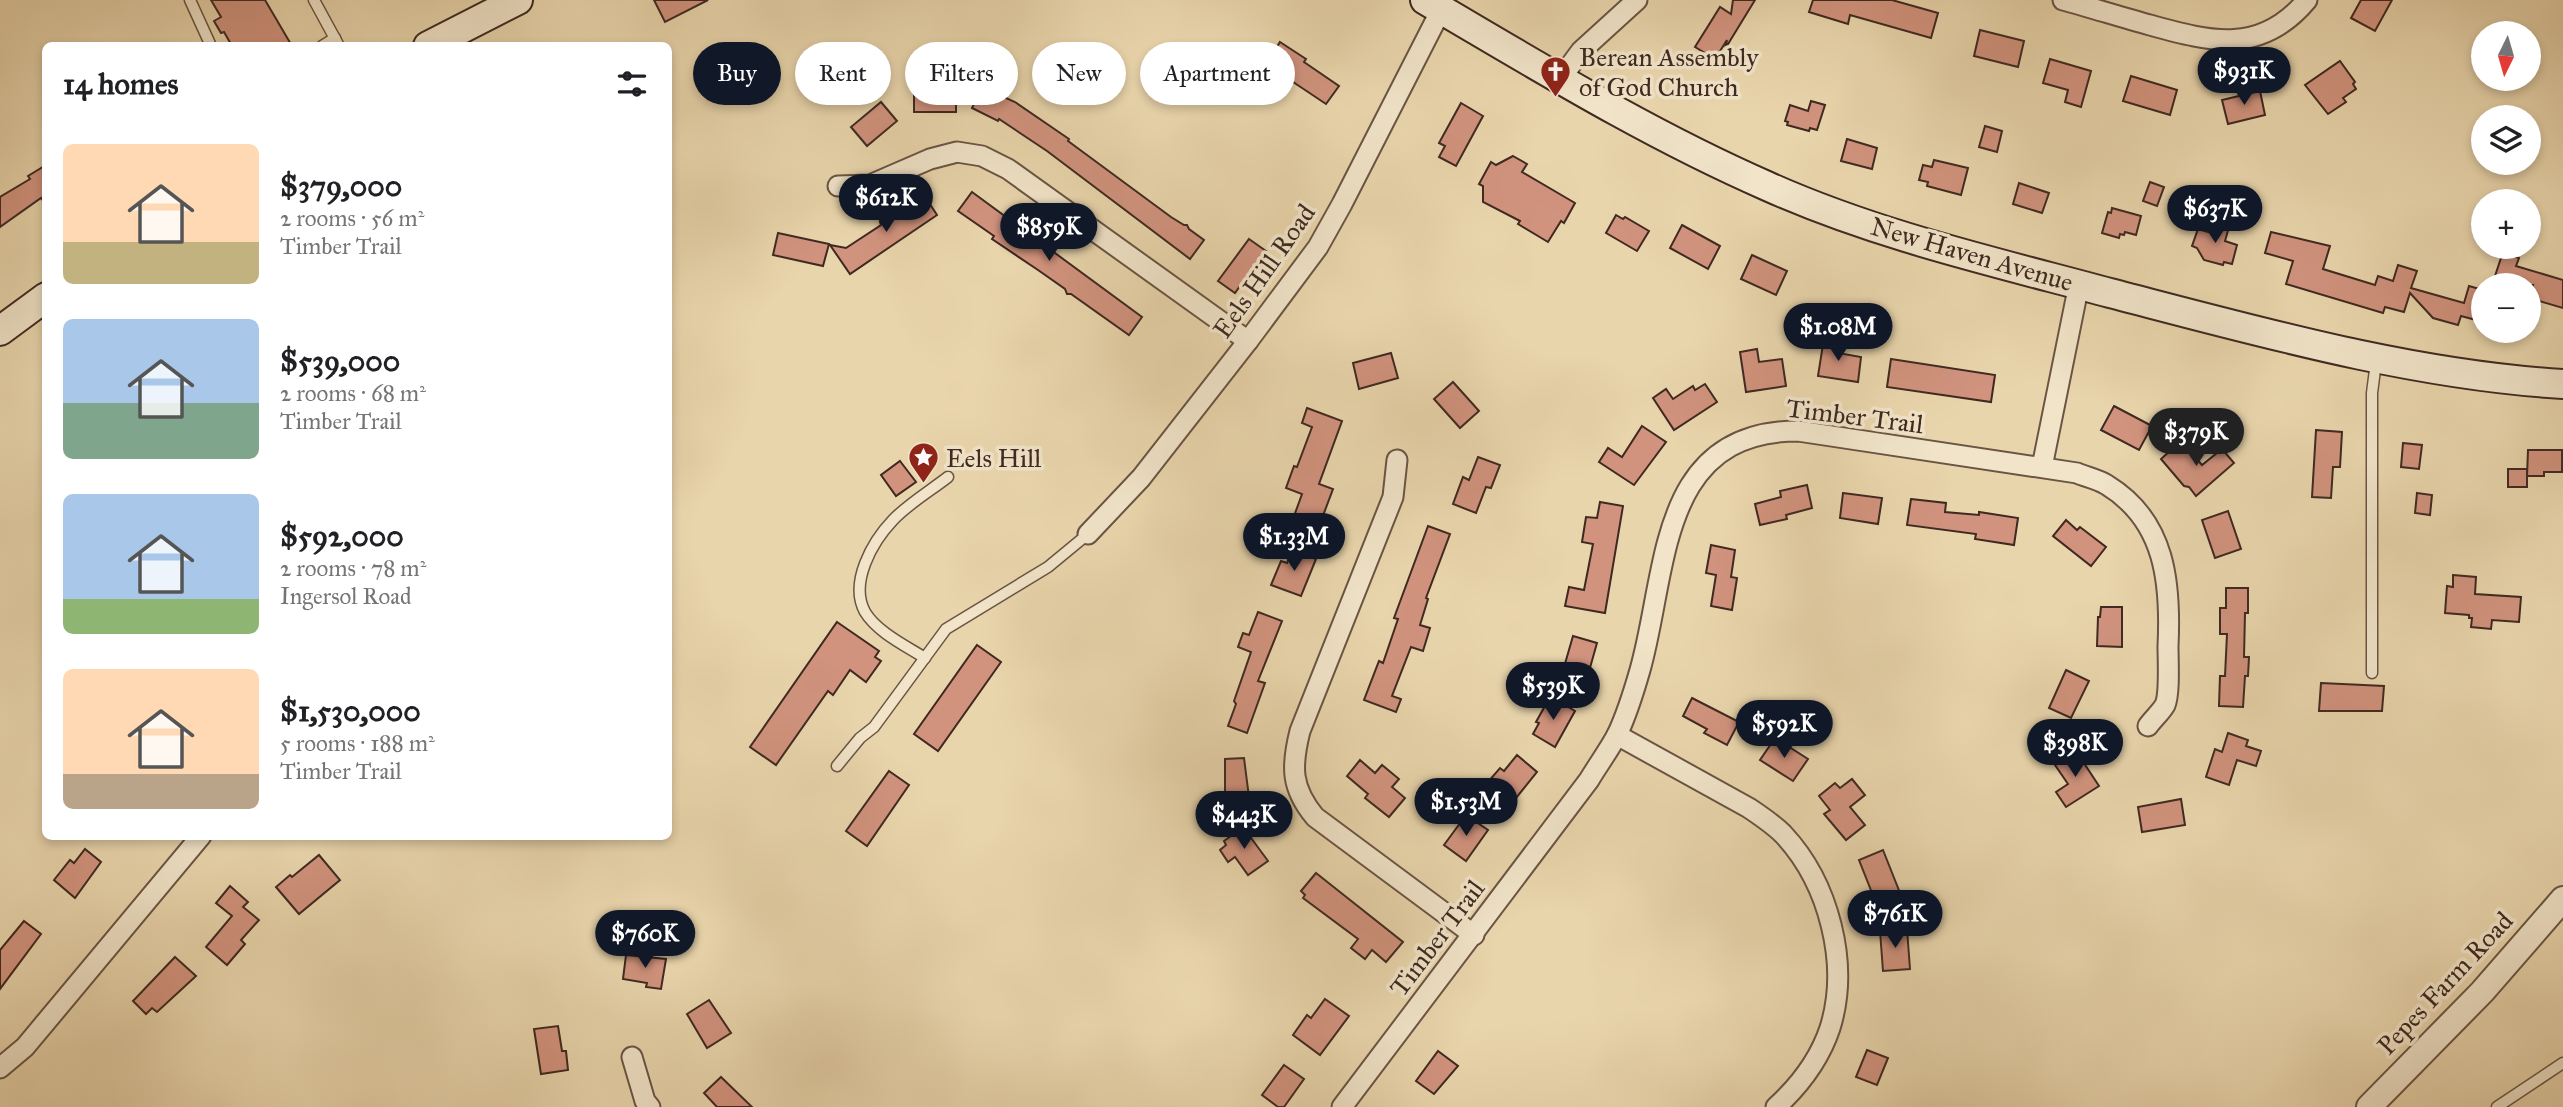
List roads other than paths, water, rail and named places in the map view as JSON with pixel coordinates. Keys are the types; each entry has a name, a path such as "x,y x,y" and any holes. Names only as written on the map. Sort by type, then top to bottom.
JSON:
{"main road":[{"path":"436,42 518,0"},
{"name":"New Haven Avenue","path":"1433,5 1667,138 1771,188 1892,232 2281,338 2377,358 2480,375 2563,384"},
{"path":"0,331 42,300"}],"street":[{"path":"1561,78 1581,51 1637,0"},
{"path":"2063,0 2190,36 2239,40 2259,36 2280,25 2307,0"},
{"name":"Eels Hill Road","path":"1088,534 1140,478 1318,247 1342,204 1433,5"},
{"path":"838,186 870,186 944,154 970,153 982,156 1008,169 1248,341"},
{"path":"2042,467 2079,284"},
{"name":"Timber Trail","path":"1342,1107 1589,780 1616,736 1641,667 1670,527 1682,500 1695,478 1712,459 1753,436 1798,431 2042,467 2077,473 2104,483 2132,506 2153,535 2167,581 2170,607 2166,703 2148,726"},
{"path":"1397,460 1393,497 1300,731 1294,764 1295,780 1298,793 1315,817 1474,935"},
{"path":"1616,736 1767,820 1796,850 1823,896 1832,929 1836,963 1835,1003 1830,1026 1824,1045 1806,1074 1776,1107"},
{"path":"0,1068 24,1047 198,840"},
{"name":"Pepes Farm Road","path":"2369,1107 2482,992 2563,899"},
{"path":"632,1057 645,1101 650,1107"}],"lane":[{"path":"190,0 209,42"},
{"path":"314,0 337,42"},
{"path":"2372,673 2372,393 2377,358"},
{"path":"925,658 886,632 867,615 860,598 861,576 869,554 893,520 948,477"},
{"path":"837,766 860,737 874,727 946,629 1048,567 1088,534"},
{"path":"2497,1107 2563,1063"}],"place":[{"name":"Berean Assembly of God Church","path":"1556,99"},
{"name":"Eels Hill","path":"923,485"}]}
